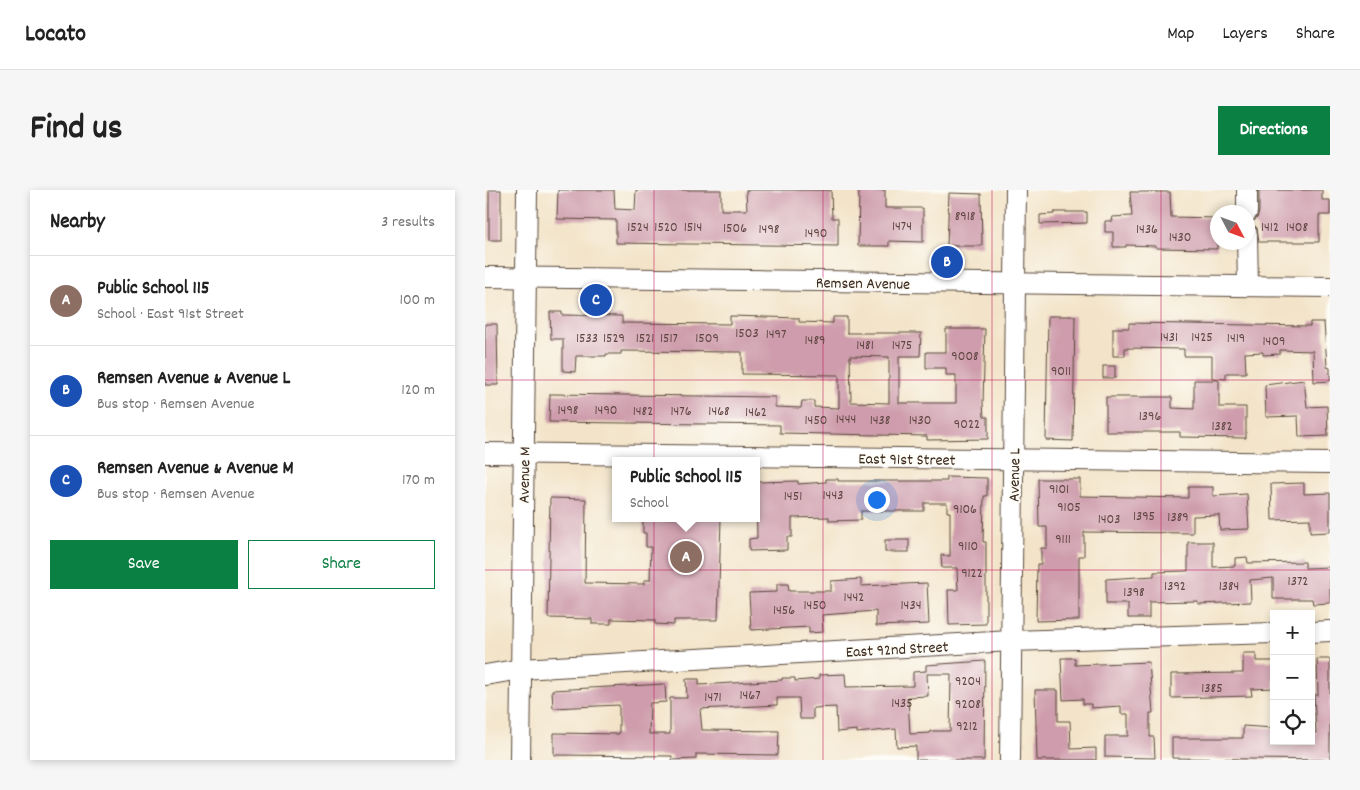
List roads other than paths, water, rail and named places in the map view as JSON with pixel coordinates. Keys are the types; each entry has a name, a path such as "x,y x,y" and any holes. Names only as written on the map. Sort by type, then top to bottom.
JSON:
{"street":[{"name":"Avenue M","path":"520,760 527,190"},
{"name":"Avenue L","path":"1010,760 1016,190"},
{"path":"1247,190 1247,205"},
{"path":"1248,250 1249,286"},
{"name":"Remsen Avenue","path":"485,277 1330,287"},
{"name":"East 91st Street","path":"485,453 1330,463"},
{"path":"1315,632 1330,631"},
{"name":"East 92nd Street","path":"485,676 521,669 1011,641 1270,633"}],"place":[{"name":"Remsen Avenue & Avenue L","path":"947,262"},
{"name":"Remsen Avenue & Avenue M","path":"596,300"},
{"name":"Public School 115","path":"686,557"}]}
